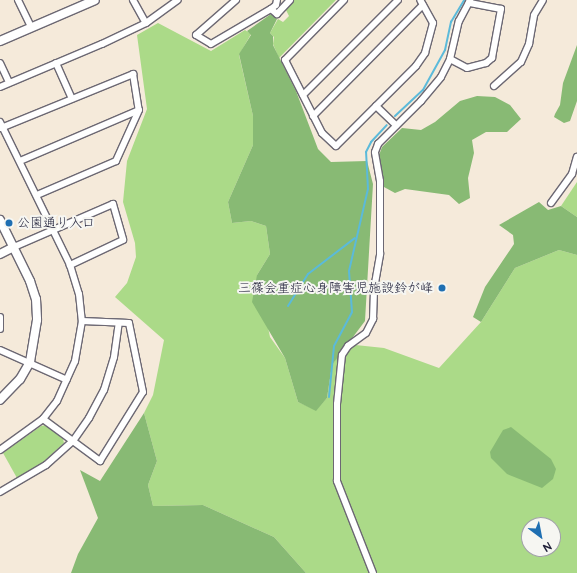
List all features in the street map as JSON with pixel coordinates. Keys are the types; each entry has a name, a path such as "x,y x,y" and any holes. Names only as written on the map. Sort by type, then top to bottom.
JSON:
{"street":[{"path":"18,0 31,27"},
{"path":"0,41 95,0"},
{"path":"133,0 146,23"},
{"path":"0,86 146,23 178,0"},
{"path":"236,0 196,35 211,44 271,9 276,5 277,0"},
{"path":"271,9 277,14 290,0"},
{"path":"313,116 422,2 433,23 425,53 416,66 336,146 322,133 313,116 285,60 344,0"},
{"path":"303,95 398,0"},
{"path":"494,86 520,62 529,44 534,15 543,0"},
{"path":"373,573 337,481 337,404 342,355 348,346 366,333 373,319 380,246 380,181 375,152 378,144 435,85 450,59 459,21 469,2 501,9 492,58 486,63 466,68 450,59"},
{"path":"0,63 9,82"},
{"path":"56,63 72,99"},
{"path":"0,450 43,419 57,401 75,361 82,321 79,294 70,265 37,195 1,126 133,74 139,110 116,161 37,195"},
{"path":"376,106 396,125"},
{"path":"20,161 139,110"},
{"path":"551,203 572,174 577,157"},
{"path":"0,254 113,204 123,240 70,265"},
{"path":"0,220 14,247 36,299 37,320 30,362 20,379 0,400"},
{"path":"0,317 0,329"},
{"path":"43,419 100,461 143,392 129,323 82,321"},
{"path":"0,492 46,465 73,441 104,390 114,357 118,323"},
{"path":"0,350 30,362 67,380"}],"green space":[{"path":"294,0 336,0 279,58 273,44 274,37 270,33 278,19 283,22 289,16 286,10"},
{"path":"271,14 277,19 270,33 273,36 273,45 296,91 318,149 331,162 367,161 373,184 365,321 332,365 327,398 316,411 298,402 285,358 252,302 257,275 270,254 266,226 251,221 232,223 228,202 253,145 253,116 239,54 251,35 247,31"},
{"path":"158,23 211,51 245,30 251,34 239,55 253,116 253,145 228,202 232,223 251,221 266,226 270,254 257,275 270,337 285,358 298,402 316,410 327,398 332,365 346,344 384,348 439,368 481,322 515,268 559,250 577,255 577,573 306,573 274,537 203,505 153,506 148,485 157,461 144,413 153,395 164,340 115,297 127,283 136,257 135,243 123,202 127,161 147,109 137,35"},
{"path":"577,45 577,101 570,121 564,123 554,117 560,105 563,83"},
{"path":"477,96 495,97 510,105 521,119 507,132 486,132 472,140 474,153 468,178 470,198 459,204 449,195 405,189 395,193 384,187 378,158 382,147 402,128 421,130 435,122 460,101"},
{"path":"577,182 577,217 561,206"},
{"path":"539,202 548,210 561,206 577,217 577,255 559,250 515,268 481,322 473,317 485,287 514,244 513,235 499,225"},
{"path":"144,413 157,461 148,485 153,506 203,505 274,537 306,573 71,573 78,554 98,518 80,470 100,481"},
{"path":"46,425 63,439 64,443 41,464 17,478 3,453 41,426"},
{"path":"511,427 551,459 556,469 553,479 542,488 507,474 491,458 490,452 503,430"}],"waterway":[{"path":"395,116 423,90 445,50 451,22 464,0"},
{"path":"329,397 334,346 352,312 349,271 368,189 366,152 371,142 387,125"},
{"path":"288,306 308,274 355,238"}],"place":[{"name":"公園通り入口","path":"9,223"},
{"name":"三篠会重症心身障害児施設鈴が峰","path":"442,288"}]}
